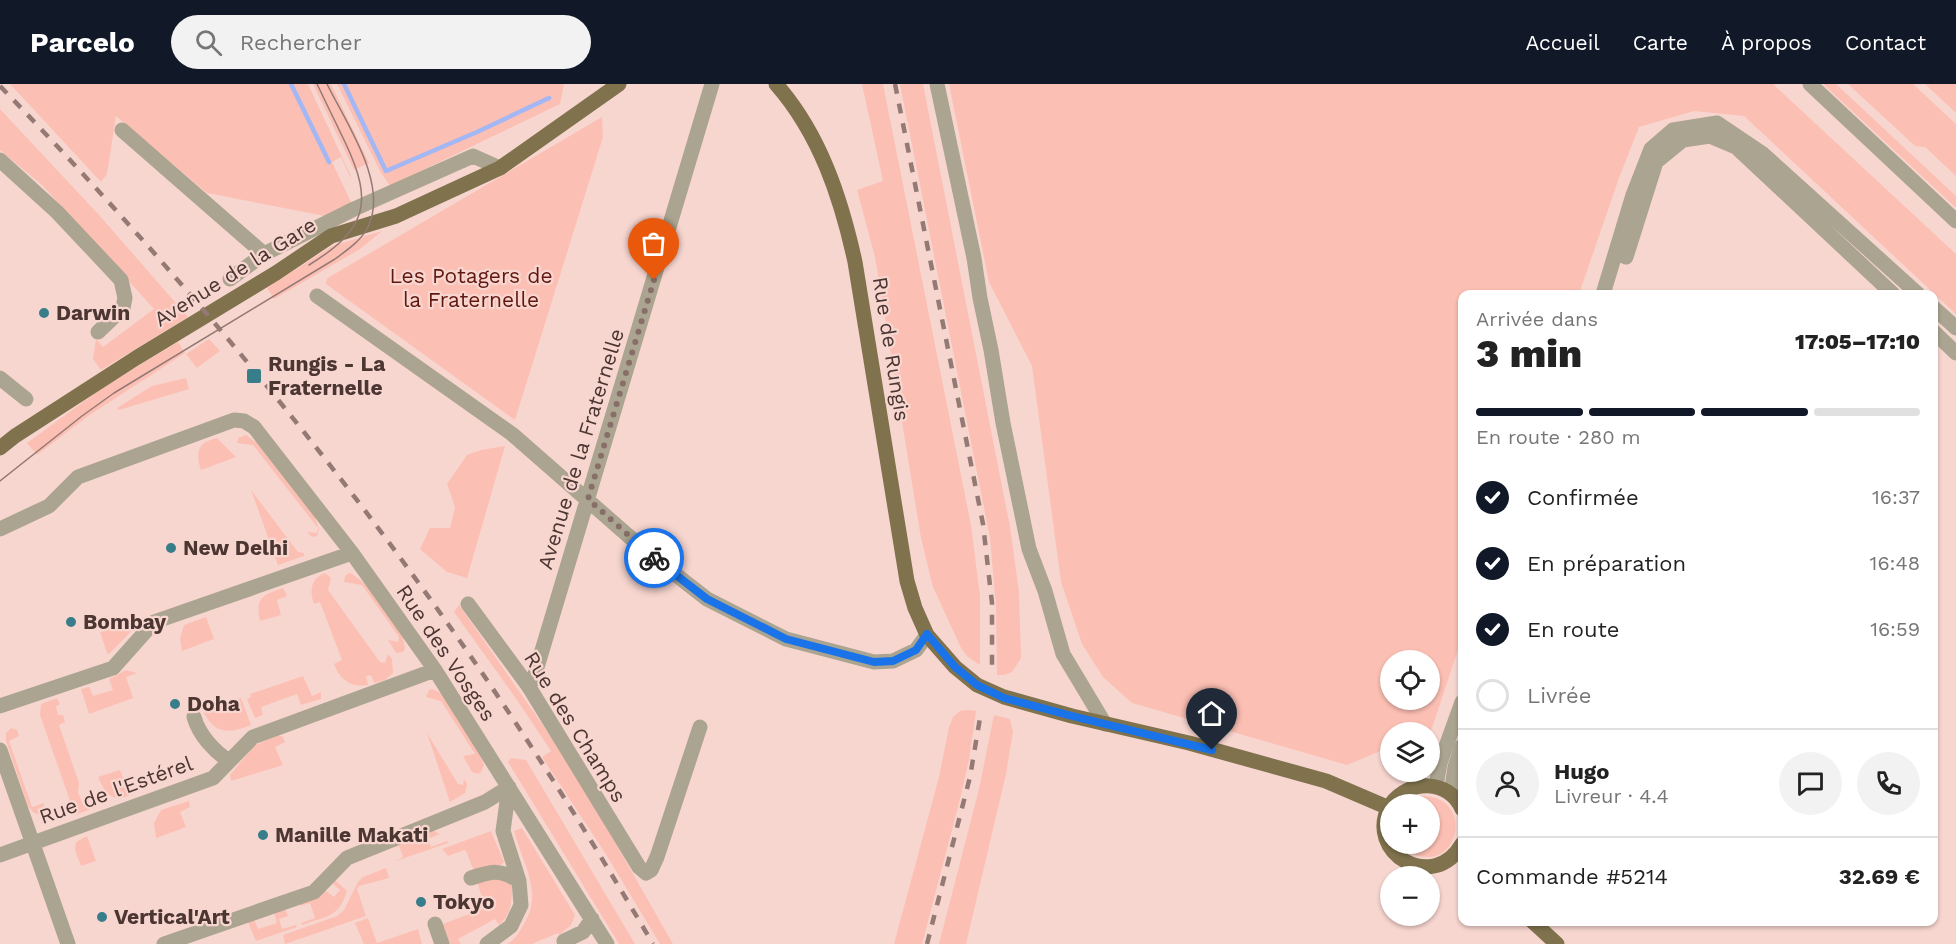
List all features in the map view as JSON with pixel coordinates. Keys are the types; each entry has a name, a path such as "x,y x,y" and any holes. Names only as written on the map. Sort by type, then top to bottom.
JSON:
{"main road":[{"name":"Avenue de la Gare","path":"0,448 136,358 276,273 331,236 396,216 500,168 619,84"},
{"name":"Rue de Rungis","path":"776,84 795,110 816,146 839,197 847,224 907,581 915,608 927,634 955,667 977,685 1004,698 1189,743 1326,781 1380,802"},
{"path":"1401,794 1408,789 1422,785 1436,786 1451,794 1458,804"},
{"path":"1396,854 1403,861 1417,867 1432,867 1446,862 1458,853"},
{"path":"1537,926 1557,944"}],"street":[{"name":"Avenue de la Fraternelle","path":"529,687 535,674 712,84"},
{"path":"937,84 974,258 1003,423 1029,549 1045,591 1063,654 1105,724"},
{"path":"1810,84 1956,221"},
{"path":"1604,290 1633,195 1651,149 1673,130 1717,123 1763,154 1914,290"},
{"path":"122,130 264,254"},
{"path":"1615,290 1656,162 1683,140 1710,136 1736,147 1889,290"},
{"path":"230,279 264,254 354,209 473,156 500,168"},
{"path":"0,160 57,212 121,280 125,298 123,308 99,332"},
{"path":"317,296 512,434 648,553 707,599 786,639 874,662 893,661 916,650 927,634"},
{"path":"1938,312 1956,328"},
{"path":"1938,336 1956,353"},
{"path":"0,378 26,399"},
{"name":"Rue des Vosges","path":"0,529 49,506 78,477 234,420 244,421 254,427 351,553 435,670 607,944"},
{"path":"0,706 113,668 154,622 351,553"},
{"name":"Rue des Champs","path":"468,604 529,687 639,867 646,873 651,870 657,857 700,727"},
{"name":"Rue de l'Estérel","path":"0,855 213,778 253,736 435,670"},
{"path":"1436,786 1440,763 1458,713"},
{"path":"194,717 196,724 215,752 229,761"},
{"path":"0,750 68,944"},
{"path":"1451,794 1458,758"},
{"path":"487,944 512,926 521,905 519,881 503,831 509,787"},
{"path":"164,944 314,892 346,858 485,802 509,787"},
{"path":"471,878 495,871 505,872 519,881"},
{"path":"564,941 583,932 592,919"},
{"path":"435,924 442,944"}],"green space":[{"path":"10,84 308,84 350,174 351,179 341,157 332,162 353,206 330,217 207,193 116,116 107,174 101,182"},
{"path":"313,84 331,84 369,163 354,170"},
{"path":"337,84 564,84 560,104 390,186 381,173"},
{"path":"862,84 883,84 971,525 980,596 980,665 968,657 961,648 933,587 921,538 875,257 857,190 883,181"},
{"path":"900,84 923,84 1010,527 1019,592 1021,658 1012,672 1004,675 997,675 996,606 990,538"},
{"path":"949,84 1773,84 1956,254 1956,314 1938,297 1938,290 1930,290 1744,116 1694,111 1639,127 1580,290 1458,290 1458,650 1440,704 1440,650 1380,650 1380,710 1438,710 1434,722 1380,722 1380,751 1347,765 1132,703 1103,677 1082,644 1061,582 1032,366 989,282"},
{"path":"1823,84 1836,84 1956,196 1956,208"},
{"path":"1848,84 1913,84 1956,124 1956,176 1925,147 1915,146"},
{"path":"1925,84 1956,84 1956,113"},
{"path":"0,109 100,216 188,317 101,370 93,359 96,339 103,347 154,309 42,185 0,150"},
{"name":"Les Potagers de la Fraternelle","path":"602,117 603,137 515,420 326,284 327,279 331,276"},
{"path":"382,231 360,249 274,299 267,288 332,246"},
{"path":"209,339 220,351 197,368 186,354"},
{"path":"178,342 185,353 88,416 37,455 27,443 105,386"},
{"path":"186,378 189,389 119,410 117,408 152,386"},
{"path":"246,435 260,445 314,515 319,529 317,536 312,537 307,532 317,533 318,528 253,445 237,443 238,438"},
{"path":"217,438 236,457 201,470 198,453 202,445"},
{"path":"505,446 467,578 447,572 420,549 430,528 450,528 455,507 447,484 467,455"},
{"path":"251,490 298,552 304,553 304,556 278,565"},
{"path":"325,573 331,578 328,590 380,662 385,663 388,654 392,659 393,673 385,680 374,683 371,675 366,676 368,685 351,684 336,670 334,664 342,660 320,602 314,604 312,594 314,582"},
{"path":"349,573 370,590 399,628 405,649 403,652 396,653 388,640 398,642 399,637 362,585 344,582 345,576"},
{"path":"283,588 287,596 277,600 281,615 260,621 259,607 262,598"},
{"path":"459,605 549,734 600,816 673,944 660,944 607,856 542,757 551,751 454,612"},
{"path":"145,617 109,654 107,653 100,632"},
{"path":"206,617 214,639 182,651 180,638 184,625"},
{"path":"126,670 137,673 126,677 133,698 89,714 81,689 89,687 93,696 113,690 109,679"},
{"path":"303,676 312,696 321,692 321,699 301,705 297,694 261,707 263,715 255,718 247,699 251,697 250,694"},
{"path":"432,689 443,694 482,758 484,765 478,774 472,772 463,756 475,754 441,701 426,697"},
{"path":"57,698 60,704 56,706 58,715 63,715 65,722 59,725 79,783 78,792 83,805 95,801 97,807 75,815 40,715 41,704"},
{"path":"241,698 251,725 243,728 229,731 218,728 212,725 203,711"},
{"path":"960,711 976,711 969,760 922,944 894,944 939,777 949,727 953,717"},
{"path":"994,715 1010,719 1013,732 1006,774 966,944 939,944 979,789"},
{"path":"11,728 17,730 19,736 9,741 32,807 44,803 44,812 39,814 28,806 6,741 6,733"},
{"path":"427,733 458,784 463,785 464,779 467,784 465,793 450,802"},
{"path":"278,735 283,737 285,742 275,747 283,765 231,781 230,775 254,746"},
{"path":"511,758 526,760 635,944 619,944 508,762"},
{"path":"120,770 130,795 118,798 107,792 98,777"},
{"path":"189,801 190,807 180,812 186,827 156,838 154,823 161,810"},
{"path":"1440,801 1448,806 1454,817 1455,829 1452,841 1445,851 1440,853"},
{"path":"522,828 575,915 571,925 559,935 558,933 532,944 507,944 523,925 532,899 529,876 514,831"},
{"path":"432,830 440,834 428,839 431,847 447,841 448,843 393,862 403,857 399,846 388,849"},
{"path":"491,831 504,862 501,865 474,871 466,851 448,856 442,849"},
{"path":"87,836 96,861 81,866 75,850 76,842"},
{"path":"1413,854 1438,854 1434,856"},
{"path":"386,868 389,878 359,886 357,889 366,916 285,944 283,935 337,916 344,910 358,882 363,877"},
{"path":"492,877 506,881 512,886 511,903 506,917 499,925 495,919 458,939 461,944 450,944 443,924 485,908 477,881"},
{"path":"335,880 347,891 340,906 330,915 302,925 301,923 315,918 310,903 300,906 301,903 325,890 334,897 340,890 331,882"},
{"path":"283,909 288,916 279,919 282,929 296,925 297,927 256,941 248,922 254,919 258,929 277,923 274,912"},
{"path":"368,918 377,943 418,929 422,944 364,944 355,923"}],"waterway":[{"path":"291,84 329,162"},
{"path":"344,84 386,171 549,98"}],"tram line":[{"path":"309,265 328,252 354,226 360,213 362,198 354,163 317,84"},
{"path":"0,481 114,393 335,259 362,237 373,210 373,192 369,173 354,135 327,84"}],"railway":[{"path":"895,84 983,524 992,603 992,672"},
{"path":"0,86 177,280 290,414 344,483 397,553 502,702 579,822 653,944"},
{"path":"927,944 970,777 981,712"}],"way so far":[{"path":"654,280 588,499 654,558"}],"place":[{"name":"Darwin","path":"44,313"},
{"name":"Rungis - La Fraternelle","path":"254,376"},
{"name":"New Delhi","path":"171,548"},
{"name":"Bombay","path":"71,622"},
{"name":"Doha","path":"175,704"},
{"name":"Manille Makati","path":"263,835"},
{"name":"Tokyo","path":"421,902"},
{"name":"Vertical'Art","path":"102,917"}],"route":[{"path":"654,558 707,599 786,639 874,662 893,661 916,650 927,634 955,667 977,685 1004,698 1212,750"}]}
